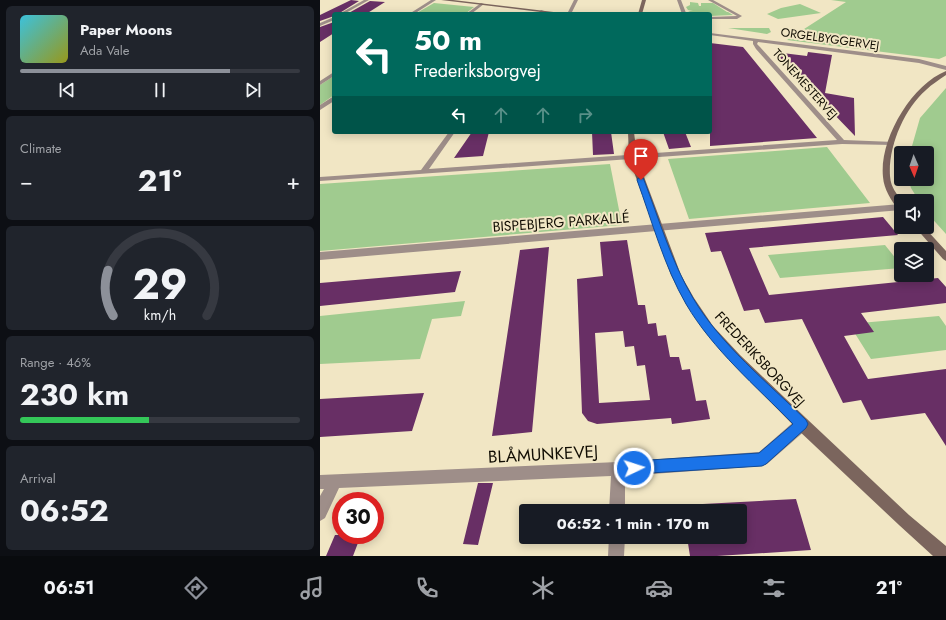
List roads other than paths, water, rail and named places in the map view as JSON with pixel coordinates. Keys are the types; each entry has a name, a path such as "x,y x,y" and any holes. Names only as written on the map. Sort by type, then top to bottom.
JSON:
{"street":[{"path":"345,12 367,0"},
{"path":"413,12 434,0"},
{"path":"443,0 540,12"},
{"path":"569,12 576,0"},
{"path":"641,12 644,0"},
{"path":"679,0 683,12"},
{"path":"710,0 740,16 737,18 712,18"},
{"path":"471,12 482,4"},
{"path":"320,25 332,19"},
{"name":"ORGELBYGGERVEJ","path":"712,34 919,61 946,68"},
{"name":"TONEMESTERVEJ","path":"756,40 755,44 758,48 842,142"},
{"path":"894,196 889,189 886,161 904,113 923,89 946,73"},
{"path":"320,83 332,75"},
{"path":"320,108 332,99"},
{"path":"423,172 451,134"},
{"name":"FREDERIKSBORGVEJ","path":"631,134 633,158 676,275 690,301 709,329 736,359 802,424 904,520 945,556"},
{"path":"320,179 842,142 892,143"},
{"name":"BISPEBJERG PARKALLÉ","path":"320,256 894,208"},
{"path":"925,234 946,257"},
{"name":"BLÅMUNKEVEJ","path":"320,482 618,469 762,459 802,424"},
{"path":"617,504 618,469"},
{"path":"320,513 335,481"},
{"path":"616,556 617,544"}]}
